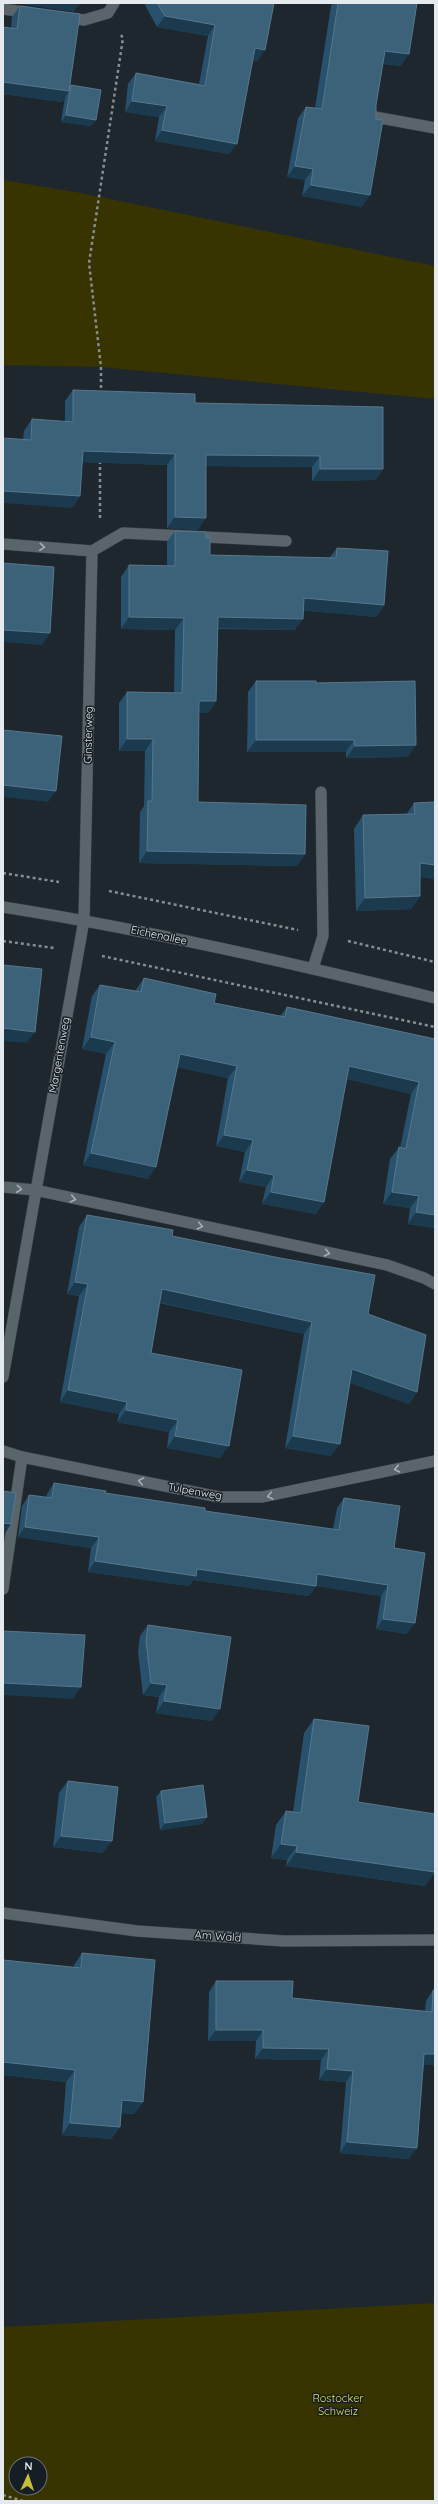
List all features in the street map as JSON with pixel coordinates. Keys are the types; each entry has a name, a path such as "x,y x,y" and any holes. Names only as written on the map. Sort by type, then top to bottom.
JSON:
{"street":[{"path":"54,16 84,20 108,13 114,3"},
{"path":"3,9 40,14"},
{"path":"374,117 435,128"},
{"path":"3,544 92,551 123,533 286,541"},
{"name":"Ginsterweg","path":"84,920 92,551"},
{"path":"313,968 323,936 321,792"},
{"name":"Eichenallee","path":"3,907 84,920 313,968 435,998"},
{"name":"Margeritenweg","path":"3,1377 84,920"},
{"path":"3,1187 35,1190 386,1265 424,1278 435,1284"},
{"name":"Tulpenweg","path":"3,1451 22,1457 219,1497 262,1497 435,1461"},
{"path":"3,1589 22,1457"},
{"name":"Am Wald","path":"3,1913 137,1931 284,1941 435,1940"}],"path":[{"path":"101,398 101,367 89,263 123,38 108,13"},
{"path":"92,551 100,529 100,460"},
{"path":"3,873 85,886 323,936 435,962"},
{"path":"3,941 78,951 435,1027"},
{"path":"3,2495 23,2501"}],"green space":[{"path":"3,180 81,193 435,266 435,399 101,367 3,365"},
{"name":"Rostocker Schweiz","path":"435,2303 435,2501 3,2501 3,2327"}],"building":[{"path":"157,3 274,3 265,50 255,48 237,144 162,130 167,106 132,101 136,73 205,86 215,25 165,16"},
{"path":"338,3 417,3 409,54 385,51 376,105 376,119 383,120 370,195 311,185 313,169 295,166 306,107 322,109"},
{"path":"20,6 80,14 69,91 3,82 3,27 17,29"},
{"path":"71,85 101,90 96,120 66,115"},
{"path":"73,390 195,394 195,403 383,407 383,469 320,469 320,456 206,455 206,518 175,517 175,454 83,451 80,496 3,491 3,438 31,440 32,419 73,422"},
{"path":"175,531 206,532 206,538 210,538 210,555 336,558 337,548 388,551 384,605 304,598 303,619 218,617 216,701 199,701 198,802 306,805 305,854 147,851 148,801 152,801 153,739 127,739 127,692 182,693 184,618 129,617 129,565 175,566"},
{"path":"3,563 54,567 50,633 3,630"},
{"path":"256,681 316,681 316,683 415,681 416,745 355,746 354,740 256,740"},
{"path":"3,730 62,736 56,791 3,785"},
{"path":"435,802 435,865 420,863 420,896 365,898 363,815 415,814 414,803"},
{"path":"3,965 42,969 35,1032 3,1028"},
{"path":"144,978 216,994 214,1003 285,1017 287,1007 435,1039 435,1215 416,1212 419,1196 392,1192 399,1147 406,1149 419,1082 349,1066 324,1202 271,1192 274,1175 247,1170 253,1140 224,1135 237,1066 180,1054 156,1167 91,1153 115,1042 91,1037 100,985 141,992"},
{"path":"87,1215 173,1230 172,1236 280,1258 375,1275 368,1314 426,1335 417,1392 352,1369 340,1444 293,1436 312,1322 162,1289 151,1353 242,1370 229,1446 175,1436 178,1420 126,1410 127,1402 68,1390 88,1284 75,1282"},
{"path":"54,1483 106,1491 105,1493 205,1508 205,1511 339,1530 344,1498 400,1506 394,1548 425,1553 415,1623 383,1619 388,1585 317,1574 316,1586 197,1569 196,1576 95,1561 99,1537 25,1527 29,1495 52,1498"},
{"path":"3,1491 16,1493 11,1524 3,1523"},
{"path":"148,1625 231,1637 220,1709 164,1701 167,1685 151,1683 146,1641"},
{"path":"3,1631 85,1635 81,1687 3,1683"},
{"path":"314,1719 369,1726 358,1802 435,1814 435,1872 296,1852 297,1846 281,1844 286,1811 301,1813"},
{"path":"68,1781 118,1787 112,1841 61,1836"},
{"path":"203,1785 207,1817 165,1823 161,1791"},
{"path":"82,1953 155,1960 143,2102 122,2100 120,2127 70,2123 75,2070 3,2062 3,1960 81,1968"},
{"path":"216,1981 293,1981 292,1998 432,2012 433,1990 435,1990 435,2054 424,2054 417,2148 347,2142 353,2071 327,2069 329,2049 263,2048 263,2030 216,2030"}]}
